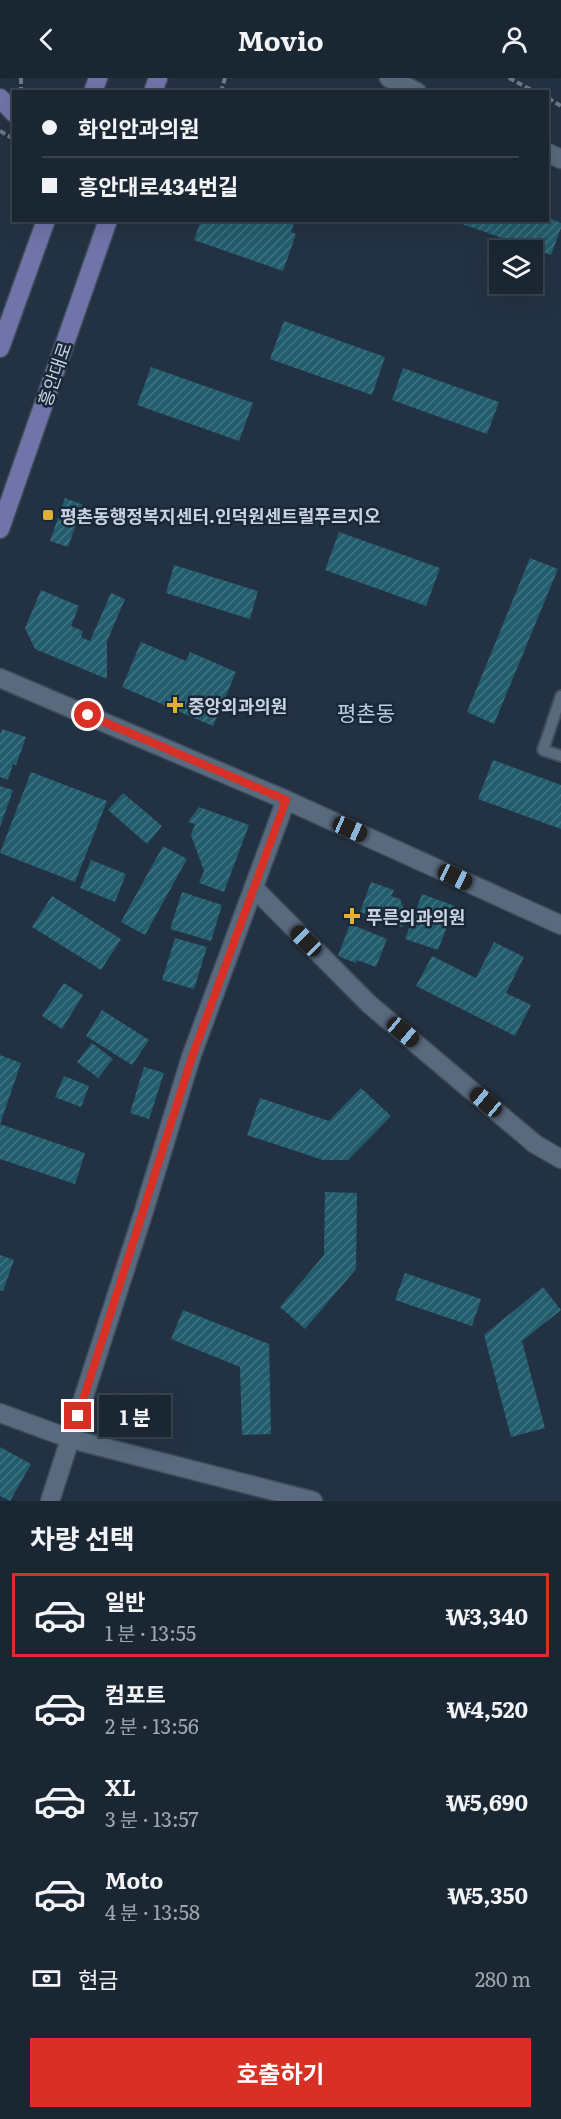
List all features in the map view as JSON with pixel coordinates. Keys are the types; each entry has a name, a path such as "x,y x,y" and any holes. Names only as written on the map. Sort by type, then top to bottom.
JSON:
{"main road":[{"path":"0,98 12,111"},
{"path":"0,348 45,222"},
{"name":"흥안대로","path":"0,529 107,222"}],"street":[{"path":"389,78 413,90"},
{"path":"0,678 286,800 561,925"},
{"path":"50,1501 192,1057 286,800"},
{"path":"255,889 369,1004 535,1144 561,1159"},
{"path":"0,1413 71,1438 313,1501"}],"lane":[{"path":"561,696 543,750 561,756"}],"path":[{"path":"509,78 531,90"}],"building":[{"path":"549,218 561,223 551,255 543,252 543,240 508,240 456,222 549,222"},
{"path":"200,222 294,222 291,232 296,234 283,271 194,240"},
{"path":"284,321 385,357 372,395 270,359"},
{"path":"151,367 253,403 239,441 137,405"},
{"path":"403,368 499,402 487,434 392,400"},
{"path":"65,498 83,505 68,547 50,541"},
{"path":"339,532 440,568 426,606 325,570"},
{"path":"530,558 558,569 494,724 467,712"},
{"path":"174,565 258,591 250,619 166,593"},
{"path":"41,590 79,606 71,626 83,631 81,637 90,641 111,593 125,599 107,641 107,679 35,649 25,628"},
{"path":"141,642 186,661 190,652 236,672 213,726 122,687"},
{"path":"2,729 26,737 8,780 0,777"},
{"path":"493,760 561,785 561,829 478,799"},
{"path":"31,772 107,801 75,882 0,853"},
{"path":"0,786 13,790 0,827"},
{"path":"123,793 162,826 147,844 108,810"},
{"path":"199,807 249,825 224,892 199,883 204,871 191,835 195,824 188,822"},
{"path":"163,846 187,859 145,935 121,922"},
{"path":"91,860 126,874 115,902 80,888"},
{"path":"371,882 394,890 391,896 400,899 406,915 402,927 360,912"},
{"path":"182,892 222,905 211,941 170,929"},
{"path":"422,894 455,906 438,950 405,939"},
{"path":"52,896 121,939 101,970 32,927"},
{"path":"350,924 387,939 376,967 338,956"},
{"path":"175,938 207,947 194,989 162,980"},
{"path":"494,942 524,957 506,993 531,1005 515,1036 416,986 432,956 476,978"},
{"path":"64,983 83,995 62,1029 42,1016"},
{"path":"102,1010 149,1040 132,1065 86,1036"},
{"path":"92,1043 113,1059 98,1078 77,1062"},
{"path":"0,1055 21,1063 0,1124"},
{"path":"144,1067 164,1073 149,1119 130,1113"},
{"path":"64,1076 89,1086 81,1107 55,1097"},
{"path":"361,1088 391,1116 348,1160 323,1160 247,1135 260,1098 329,1121"},
{"path":"0,1124 85,1153 75,1184 0,1159"},
{"path":"325,1192 357,1193 356,1269 305,1329 280,1307 324,1255"},
{"path":"0,1255 14,1260 3,1291 0,1290"},
{"path":"405,1273 481,1299 472,1326 395,1300"},
{"path":"543,1287 561,1310 522,1341 545,1428 511,1437 484,1335"},
{"path":"183,1310 269,1344 271,1434 242,1435 240,1367 171,1339"},
{"path":"0,1447 31,1464 10,1501 0,1496"}],"place":[{"name":"평촌동행정복지센터.인덕원센트럴푸르지오","path":"48,515"},
{"name":"중앙외과의원","path":"175,705"},
{"name":"푸른외과의원","path":"352,916"}],"district":[{"name":"평촌동","path":"366,711"}],"route":[{"path":"78,1416 192,1057 286,800 88,715"}]}
